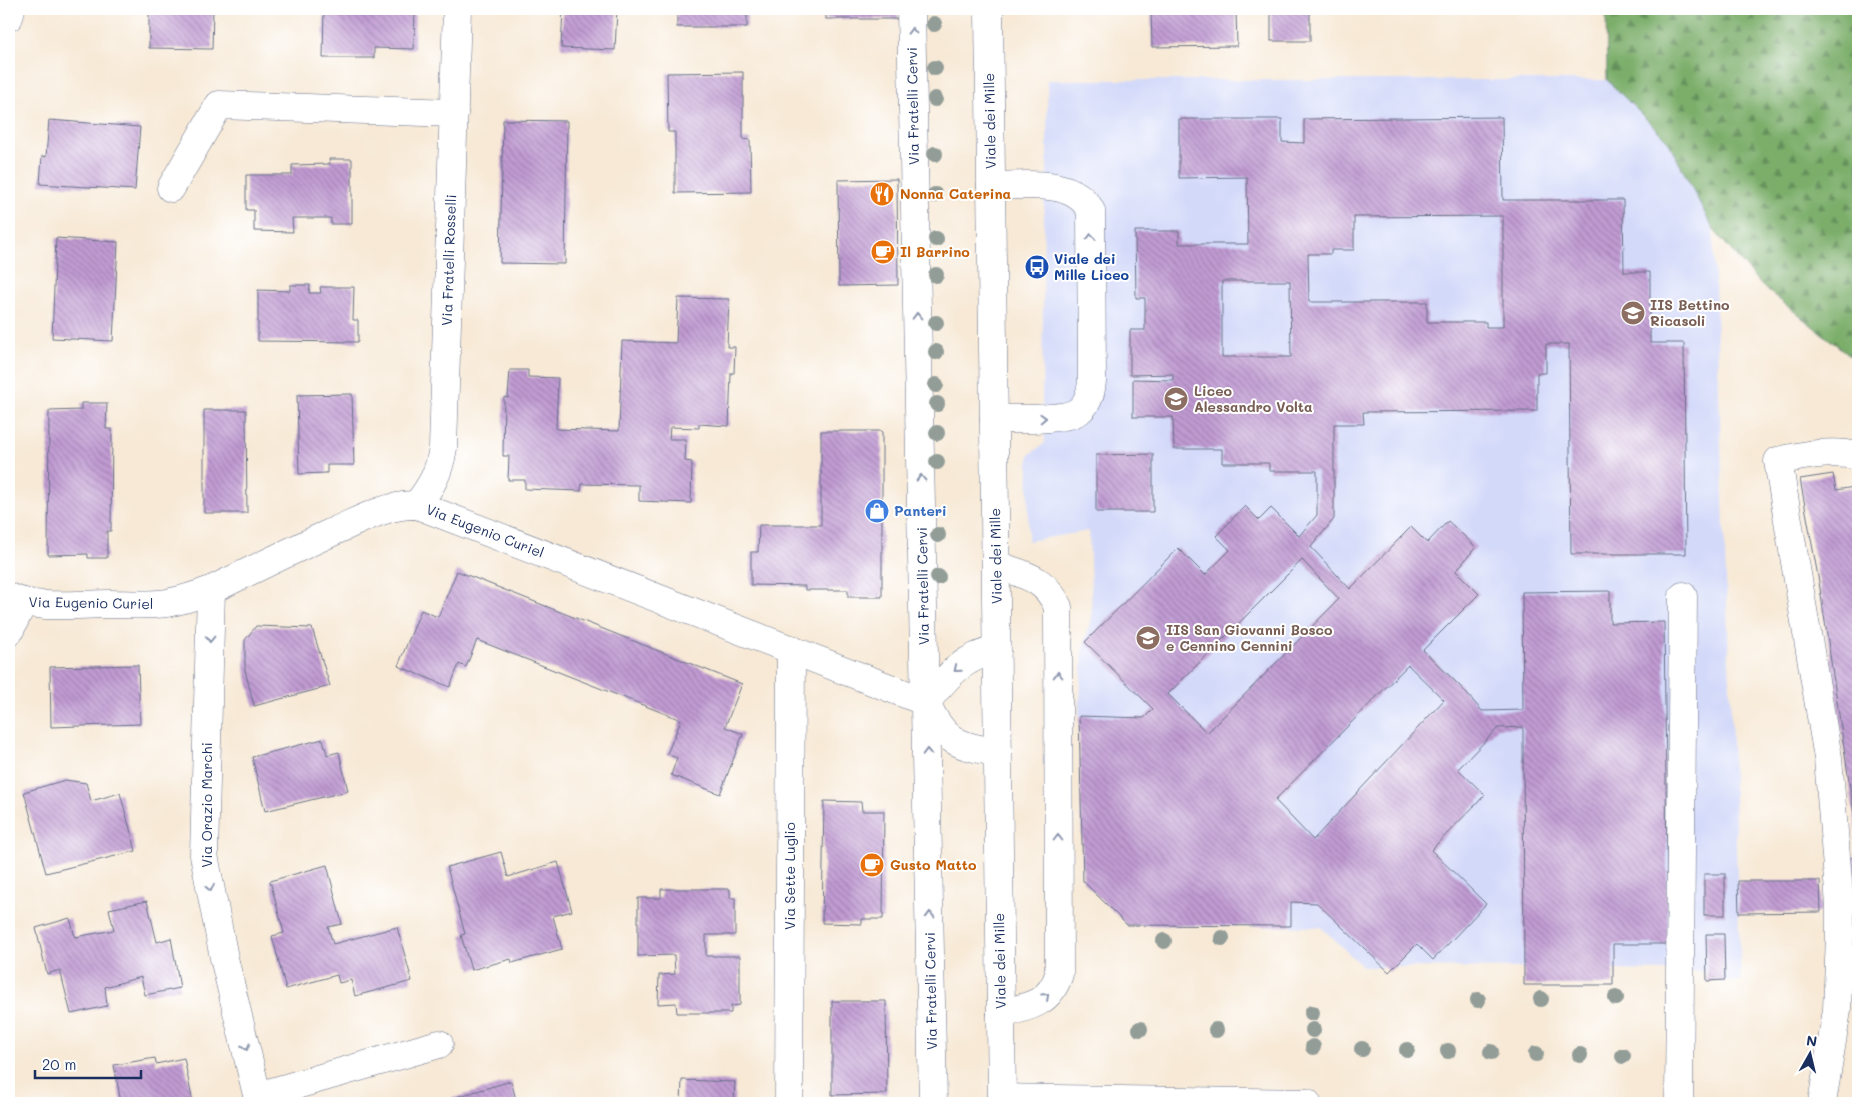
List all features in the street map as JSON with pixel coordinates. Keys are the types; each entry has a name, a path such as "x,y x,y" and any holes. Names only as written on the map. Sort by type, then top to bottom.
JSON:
{"street":[{"path":"9,17 11,9"},
{"name":"Via Fratelli Rosselli","path":"417,505 436,477 440,468 443,448 457,9"},
{"name":"Via Fratelli Cervi","path":"912,9 912,114 926,702 933,1103"},
{"name":"Viale dei Mille","path":"989,9 1002,1101"},
{"path":"171,188 219,105 454,112"},
{"path":"991,186 1045,186 1070,191 1086,201 1091,211 1092,381 1088,399 1079,411 1064,417 994,420"},
{"path":"1822,1103 1837,1010 1840,936 1838,885 1828,758 1778,460 1820,453 1858,456"},
{"name":"Via Eugenio Curiel","path":"16,600 52,604 164,603 194,597 365,518 396,506 417,505 926,702"},
{"path":"996,565 1034,579 1044,585 1058,607 1059,974 1056,983 1045,998 1025,1008 1001,1013"},
{"name":"Via Orazio Marchi","path":"211,590 204,855 223,950 258,1100"},
{"path":"1679,1103 1683,596"},
{"path":"9,632 16,600"},
{"name":"Via Sette Luglio","path":"789,1103 791,650"},
{"path":"997,650 981,654 962,664 926,702 936,722 952,739 971,749 998,752"},
{"path":"258,1100 439,1044"},
{"path":"1002,1101 1306,1103"}],"shaded area":[{"path":"1047,80 1607,80 1668,141 1713,229 1741,981 1707,981 1706,972 1363,967 1321,927 1127,925 1083,881 1079,716 1083,649 1092,617 1089,531 1028,541 1029,455 1045,443 1042,403"}],"green space":[{"path":"1606,9 1858,9 1858,362 1762,286 1713,229 1668,141 1607,80"}],"building":[{"path":"149,9 213,9 212,49 149,48"},
{"path":"324,9 415,9 414,49 374,48 374,58 323,58"},
{"path":"563,9 617,9 615,50 561,48"},
{"path":"677,9 747,9 747,27 677,27"},
{"path":"826,9 898,9 898,19 826,19"},
{"path":"1151,9 1236,9 1237,46 1152,47"},
{"path":"1271,9 1310,9 1310,41 1271,41"},
{"path":"743,72 743,139 750,140 751,192 675,193 675,132 668,132 667,73"},
{"path":"1502,117 1503,200 1623,200 1624,272 1650,272 1650,343 1684,343 1686,554 1571,554 1569,344 1546,344 1546,373 1537,373 1537,411 1363,412 1364,424 1334,424 1334,519 1311,547 1350,589 1411,527 1427,543 1448,521 1476,547 1456,571 1479,594 1423,650 1459,685 1482,711 1523,710 1522,592 1610,591 1610,623 1664,622 1668,944 1613,944 1613,985 1524,985 1523,727 1498,728 1458,769 1485,795 1431,850 1486,904 1433,960 1417,944 1389,972 1317,903 1291,902 1291,926 1127,925 1083,881 1079,716 1144,718 1153,709 1085,642 1178,548 1205,575 1230,550 1216,536 1245,506 1259,520 1271,508 1299,536 1317,515 1317,471 1269,471 1269,463 1222,463 1222,449 1174,449 1173,417 1133,417 1133,379 1173,380 1173,374 1130,375 1130,330 1145,330 1145,298 1136,298 1135,231 1179,231 1179,244 1248,244 1247,177 1179,178 1179,119 1282,119 1282,142 1304,143 1304,119","holes":["1503,216 1503,327 1486,327 1486,322 1427,322 1427,302 1309,302 1308,254 1331,254 1331,250 1354,250 1354,217","1222,281 1290,281 1291,357 1222,357","1302,560 1339,599 1207,733 1168,694","1408,665 1444,700 1313,840 1275,800"]},
{"path":"49,120 140,127 135,190 40,184 42,156 46,157"},
{"path":"503,120 567,121 565,264 500,263"},
{"path":"329,159 352,159 352,224 331,224 331,218 292,218 293,232 254,231 254,210 246,210 246,175 292,175 292,165 330,164"},
{"path":"897,179 898,285 839,286 838,180"},
{"path":"56,238 118,242 113,341 52,338"},
{"path":"290,285 310,285 309,293 321,293 320,287 354,287 353,320 358,320 358,342 258,341 258,290 290,291"},
{"path":"678,298 729,299 727,347 735,347 734,373 731,373 729,426 699,424 699,428 670,427 669,439 686,439 685,461 692,462 691,503 639,501 639,485 582,484 581,491 525,489 525,480 508,480 509,456 503,456 504,397 508,398 510,370 528,370 528,377 558,378 556,429 619,431 622,341 676,343"},
{"path":"352,394 354,465 327,465 327,473 299,474 297,395"},
{"path":"81,403 107,403 106,429 112,429 111,531 107,531 107,558 88,558 88,554 48,555 49,411 81,410"},
{"path":"204,410 246,410 247,513 204,513"},
{"path":"821,431 882,431 882,597 848,597 848,590 805,590 805,586 751,585 751,552 758,552 759,525 821,525"},
{"path":"1153,454 1153,512 1096,512 1096,455"},
{"path":"1833,474 1836,490 1854,487 1858,512 1857,834 1819,582 1800,479"},
{"path":"457,571 742,684 725,727 743,734 720,794 671,775 677,758 667,754 681,720 477,640 466,667 459,664 450,687 398,666 421,610 438,617"},
{"path":"256,626 312,628 330,686 254,706 245,670 245,640"},
{"path":"138,665 140,724 51,727 50,667"},
{"path":"323,739 327,755 339,752 348,791 265,811 252,757"},
{"path":"65,780 86,783 91,801 120,793 136,851 46,873 24,792"},
{"path":"824,801 861,802 862,811 884,811 883,919 862,919 862,924 822,923"},
{"path":"501,852 508,877 558,862 572,911 553,916 562,949 512,963 511,959 471,970 461,935 465,934 447,867"},
{"path":"1858,857 1858,912 1857,912 1849,858"},
{"path":"327,865 342,924 328,927 333,944 397,927 412,981 355,996 351,980 339,983 337,975 286,989 272,936 284,933 270,881"},
{"path":"1704,874 1725,874 1725,915 1704,915"},
{"path":"1738,881 1820,881 1821,912 1739,913"},
{"path":"661,889 730,889 730,898 735,898 735,935 706,935 706,956 740,956 740,1005 731,1006 731,1013 677,1013 676,1003 658,1004 659,975 675,974 674,955 638,956 638,898 661,898"},
{"path":"147,901 157,942 171,938 180,988 145,995 141,977 105,987 107,1006 71,1014 60,970 47,974 36,928 70,918 75,937 114,930 109,909"},
{"path":"1706,934 1724,934 1725,980 1707,981"},
{"path":"832,1001 886,1001 887,1094 832,1095"},
{"path":"155,1058 156,1064 184,1058 193,1103 121,1103 114,1065"},
{"path":"682,1080 735,1082 734,1103 681,1103"},
{"path":"511,1081 517,1103 452,1103 450,1099"}],"place":[{"name":"Nonna Caterina","path":"882,194"},
{"name":"Il Barrino","path":"883,252"},
{"name":"Viale dei Mille Liceo","path":"1037,267"},
{"name":"IIS Bettino Ricasoli","path":"1633,313"},
{"name":"Liceo Alessandro Volta","path":"1176,399"},
{"name":"Panteri","path":"877,511"},
{"name":"IIS San Giovanni Bosco e Cennino Cennini","path":"1148,638"},
{"name":"Gusto Matto","path":"872,865"}]}
